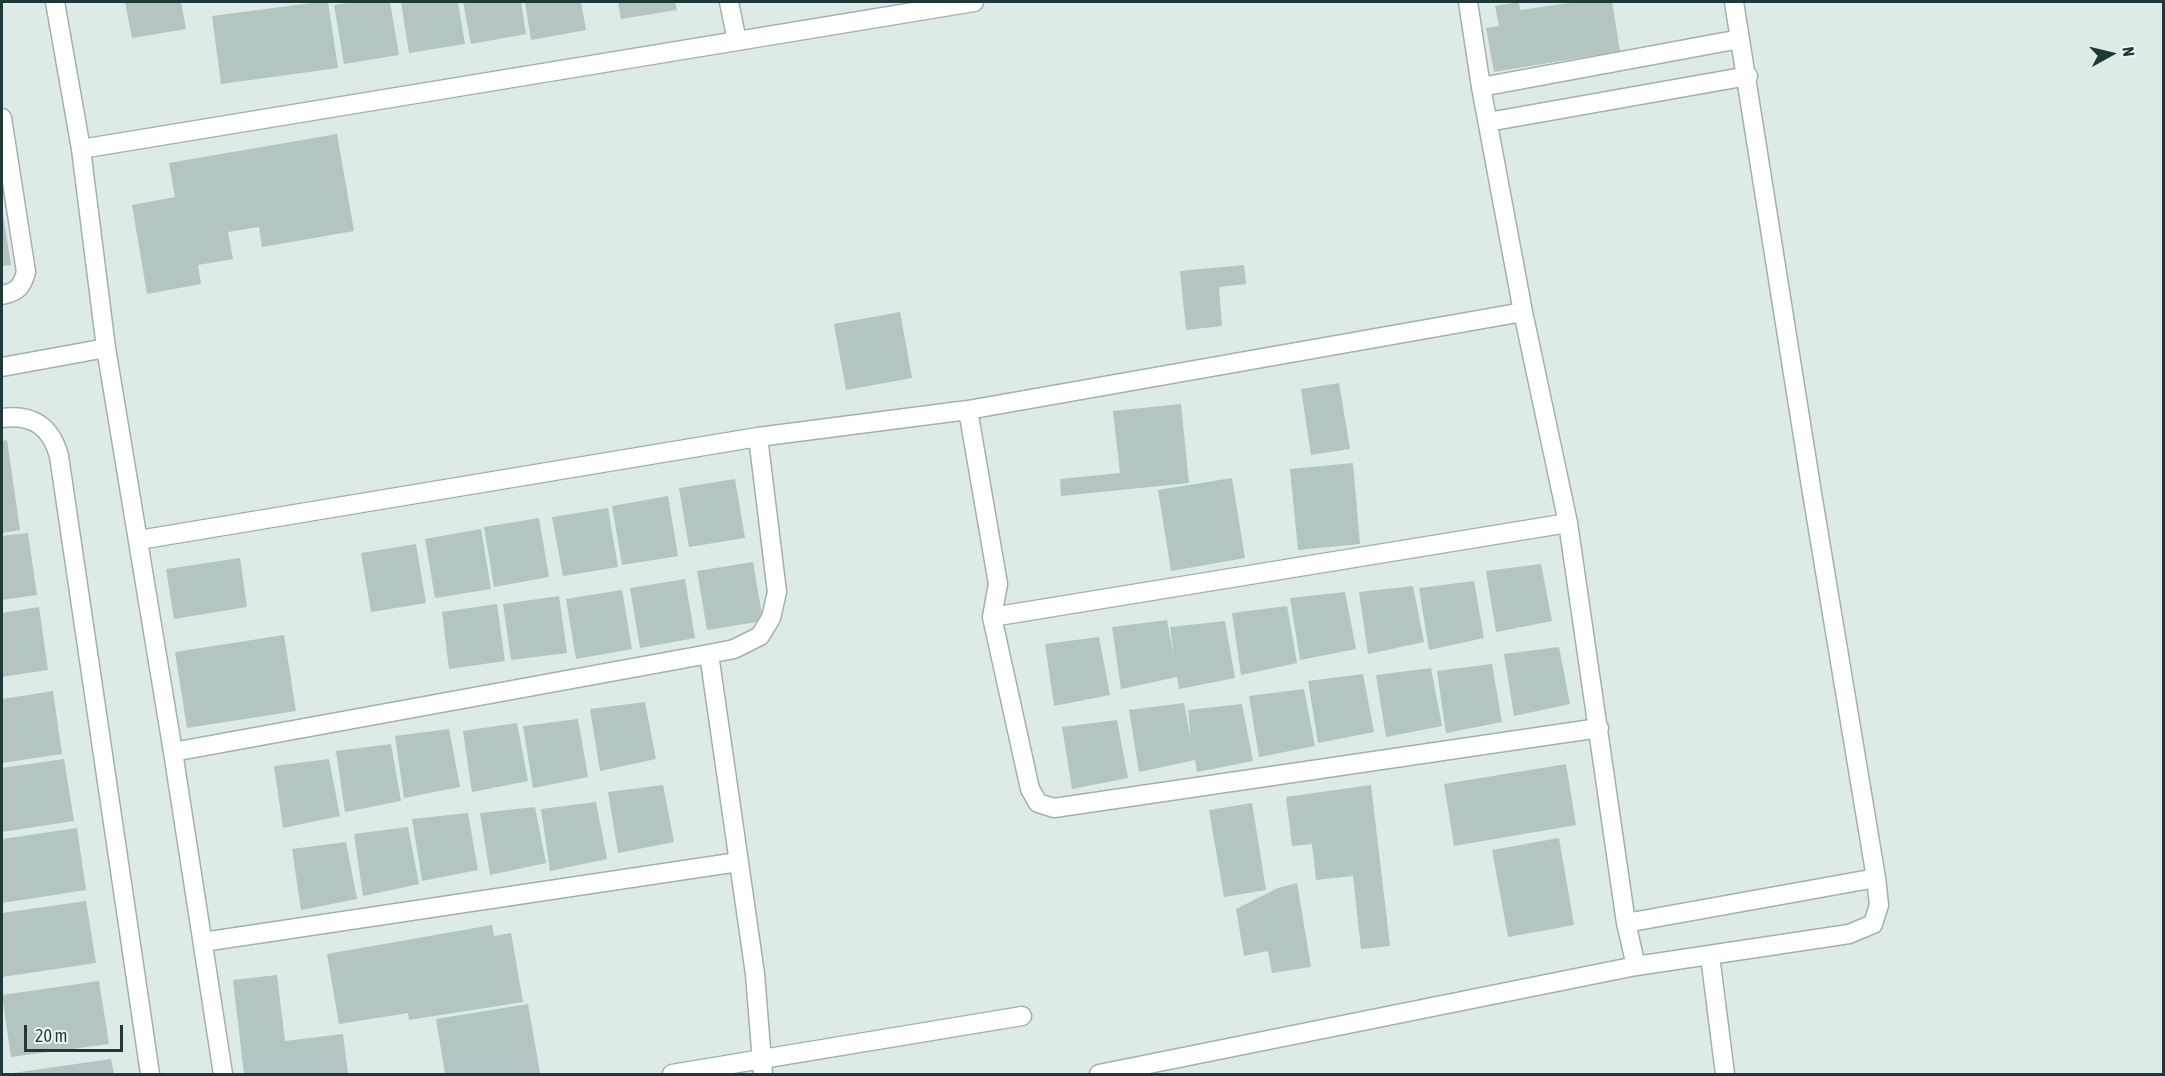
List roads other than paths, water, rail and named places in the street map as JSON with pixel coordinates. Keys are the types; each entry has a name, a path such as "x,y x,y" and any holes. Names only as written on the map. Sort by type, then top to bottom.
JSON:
{"street":[{"path":"55,2 81,149 106,348 139,540 223,1074"},
{"path":"729,2 737,41"},
{"path":"81,149 737,41 896,7 974,2"},
{"path":"1468,2 1481,87 1523,312 1568,523 1626,923 1636,966"},
{"path":"1099,1074 1636,966 1849,934 1873,924 1879,905 1876,878 1812,493 1748,76 1734,2"},
{"path":"1481,87 1740,39"},
{"path":"1488,122 1748,76"},
{"path":"2,118 6,170 26,272 22,285 12,293 2,295"},
{"path":"139,540 758,437 968,410 1523,312"},
{"path":"2,368 106,348"},
{"path":"968,410 998,584 992,617 1030,789 1038,803 1054,808 1599,728"},
{"path":"2,418 14,416 40,423 56,442 150,1074"},
{"path":"173,752 709,654 734,649 760,636 771,618 777,592 758,437"},
{"path":"992,617 1568,523"},
{"path":"709,654 755,974 763,1067"},
{"path":"203,942 738,862"},
{"path":"1626,923 1876,878"},
{"path":"1710,956 1725,1074"},
{"path":"672,1074 763,1067 1022,1016"}]}
